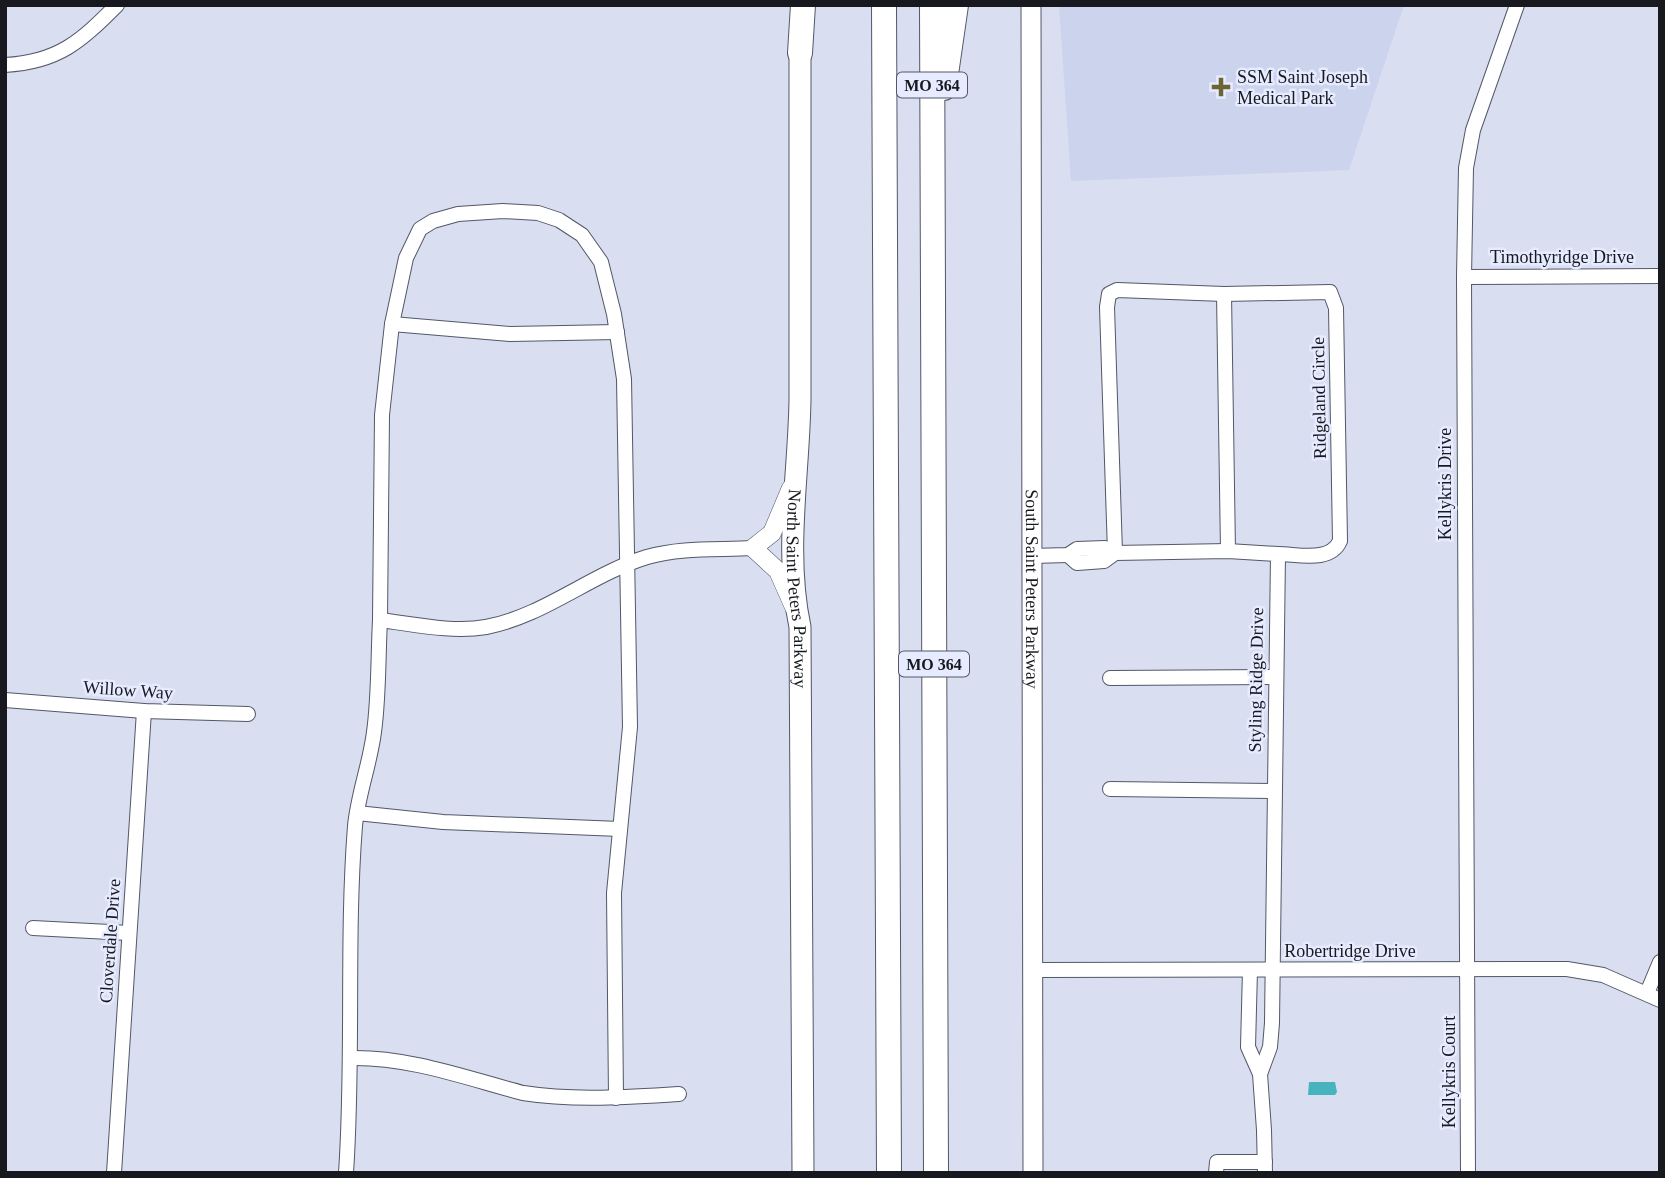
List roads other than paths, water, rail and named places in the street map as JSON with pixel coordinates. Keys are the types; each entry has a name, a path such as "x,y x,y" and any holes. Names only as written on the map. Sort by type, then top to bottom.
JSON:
{"highway":[{"path":"800,53 803,5"},
{"name":"MO 364","path":"884,5 889,1173"},
{"name":"MO 364","path":"932,5 936,1170"},
{"path":"932,165 956,5"}],"main road":[{"name":"North Saint Peters Parkway","path":"796,5 800,53 800,402 794,478 793,544 800,627 803,1173"},
{"name":"South Saint Peters Parkway","path":"1031,5 1034,1173"}],"street":[{"path":"5,65 31,64 61,53 88,34 117,5"},
{"name":"Kellykris Drive","path":"1467,970 1464,277 1466,168 1473,130 1517,5"},
{"path":"346,1173 351,1058 351,897 359,795 374,733 380,620 382,415 392,324 406,258 420,229 433,220 458,214 503,211 538,214 559,220 582,234 601,262 617,332 624,379 630,727 614,893 615,1098"},
{"name":"Timothyridge Drive","path":"1464,277 1660,276"},
{"name":"Ridgeland Circle","path":"1115,553 1107,307 1109,294 1117,290 1224,294 1330,292 1334,300 1340,541 1337,548 1329,553 1278,554"},
{"path":"1224,294 1228,551"},
{"path":"392,324 510,334 617,332"},
{"path":"380,620 452,628 484,627 525,616 570,591 646,557 687,550 753,548 772,533 781,517 794,478"},
{"path":"753,548 778,571 797,613"},
{"path":"1031,556 1068,555 1077,549 1105,548 1115,553 1228,551 1278,554"},
{"name":"Styling Ridge Drive","path":"1260,1074 1270,1046 1278,554"},
{"path":"1110,678 1275,677"},
{"name":"Willow Way","path":"5,700 144,711 248,714"},
{"name":"Cloverdale Drive","path":"114,1173 144,711"},
{"path":"1110,789 1273,791"},
{"path":"357,813 443,822 620,829"},
{"path":"33,928 129,933"},
{"path":"1653,997 1660,962"},
{"name":"Robertridge Drive","path":"1033,970 1567,969 1603,975 1653,997"},
{"path":"1216,1173 1217,1162 1265,1167 1260,1074 1248,1047 1250,970"},
{"name":"Kellykris Court","path":"1467,970 1468,1173"},
{"path":"351,1058 406,1061 542,1096 615,1098 680,1094"}],"water":[{"path":"1309,1082 1335,1082 1337,1092 1335,1095 1308,1095"}],"place":[{"name":"SSM Saint Joseph Medical Park","path":"1221,87"}]}
